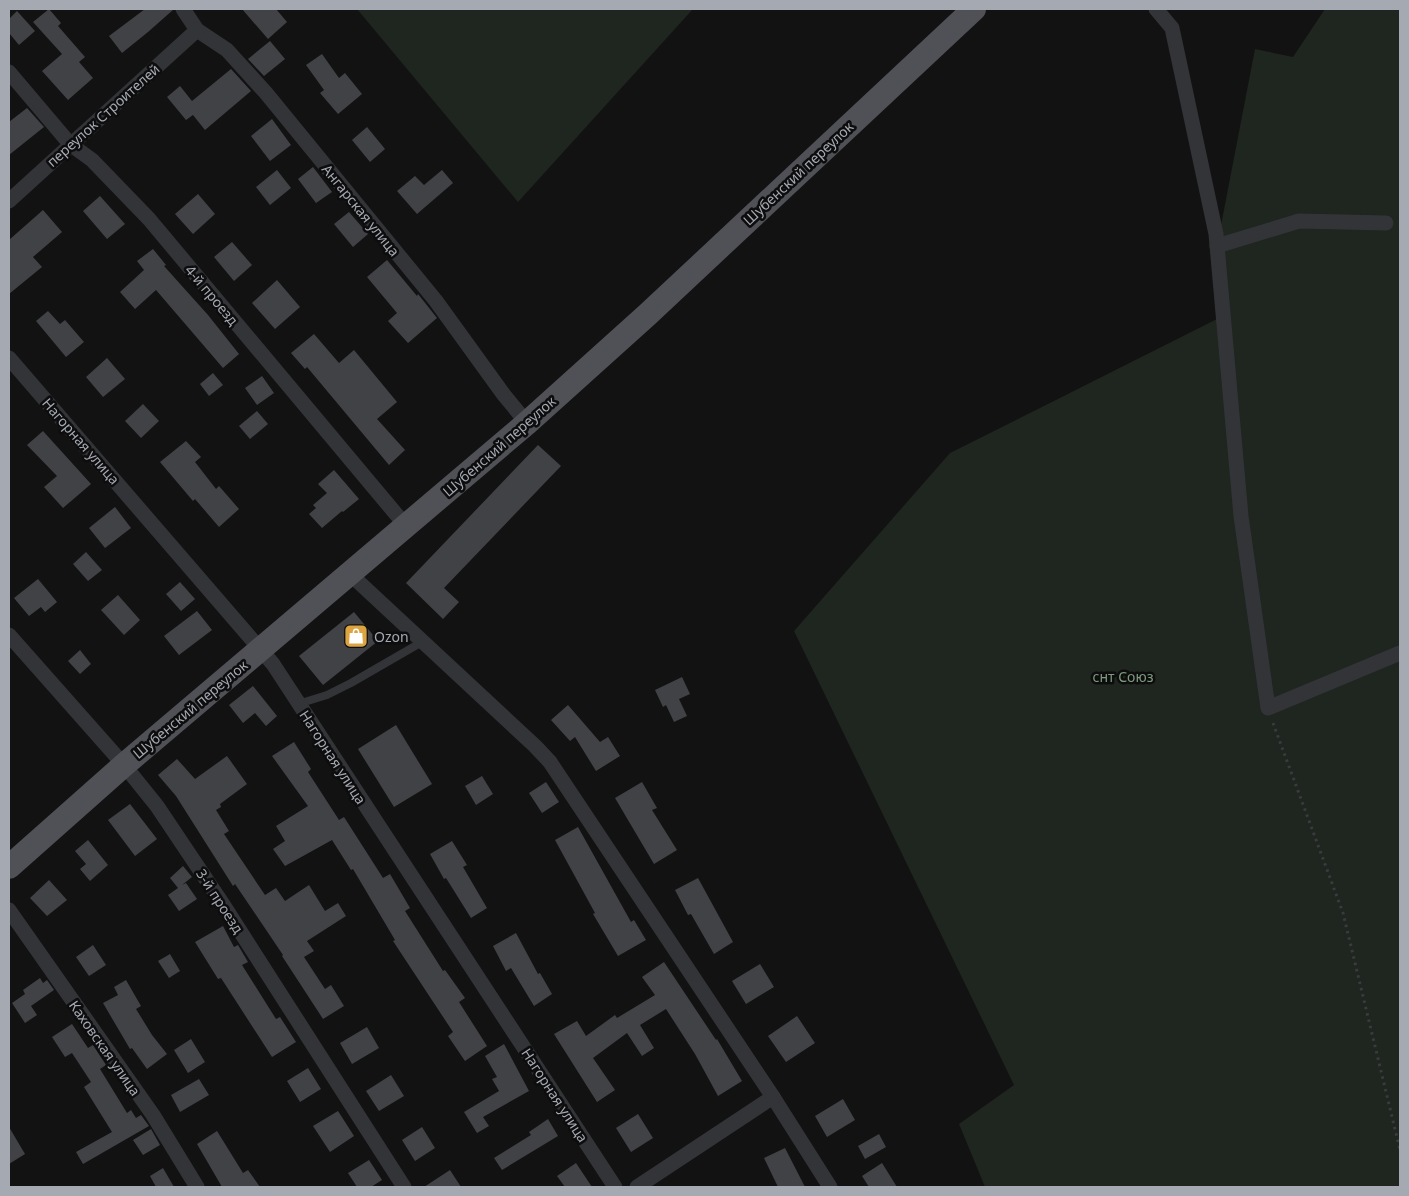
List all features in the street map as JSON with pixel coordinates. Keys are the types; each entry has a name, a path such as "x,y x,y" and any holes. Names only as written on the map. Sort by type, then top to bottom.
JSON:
{"main road":[{"name":"Шубенский переулок","path":"9,867 124,765 527,423 647,315 974,9"}],"street":[{"name":"Ангарская улица","path":"182,9 197,30 227,50 266,93 436,301 504,395 527,423"},
{"path":"1156,9 1172,28 1216,234 1241,516 1268,708 1400,653"},
{"name":"переулок Строителей","path":"9,201 197,30"},
{"name":"4-й проезд","path":"9,72 70,144 92,160 149,219 406,526"},
{"path":"1217,246 1299,221 1386,223"},
{"name":"Нагорная улица","path":"9,358 273,664 615,1187"},
{"path":"350,574 550,762 773,1097 830,1187"},
{"name":"3-й проезд","path":"9,635 124,765 157,806 224,906 404,1187"},
{"name":"Каховская улица","path":"9,910 153,1115 197,1187"},
{"path":"637,1187 773,1097"}],"lane":[{"path":"298,704 328,695 422,642"}],"path":[{"path":"1268,708 1343,913 1400,1150"}],"green space":[{"path":"357,9 693,9 518,202"},
{"name":"снт Союз","path":"1325,9 1400,9 1400,1187 985,1187 959,1124 1014,1085 794,631 950,453 1223,316 1217,246 1255,49 1293,57"}],"building":[{"path":"49,9 61,23 58,26 85,57 79,62 93,78 68,100 42,71 62,54 33,22"},
{"path":"145,9 174,9 122,53 109,36"},
{"path":"242,9 276,9 287,22 268,39"},
{"path":"17,11 35,31 19,45 9,33 9,19"},
{"path":"270,41 285,59 264,76 248,59"},
{"path":"322,54 339,78 345,73 362,94 338,114 320,93 324,90 306,65"},
{"path":"231,69 251,91 205,130 193,115 186,120 167,97 180,86 192,101"},
{"path":"27,108 44,127 9,155 9,122"},
{"path":"272,119 291,145 270,161 251,136"},
{"path":"367,127 385,149 370,162 352,140"},
{"path":"313,167 332,192 316,203 298,179"},
{"path":"277,170 291,188 270,205 256,187"},
{"path":"442,170 453,183 417,214 397,191 415,176 424,185"},
{"path":"198,194 215,214 193,234 175,214"},
{"path":"100,196 125,224 107,239 83,211"},
{"path":"43,210 62,232 33,257 42,267 9,294 9,240"},
{"path":"349,212 368,234 353,247 334,224"},
{"path":"232,242 252,265 234,281 214,257"},
{"path":"153,249 166,265 164,266 208,315 239,354 223,368 156,290 135,309 120,292 144,270 137,261"},
{"path":"387,260 437,318 408,343 388,321 397,313 367,277"},
{"path":"277,280 300,307 275,329 252,303"},
{"path":"48,311 60,324 65,320 84,342 66,357 36,321"},
{"path":"314,334 339,363 354,350 397,402 377,419 405,450 389,465 307,367 305,369 291,353"},
{"path":"107,358 125,379 103,397 86,377"},
{"path":"213,373 223,385 209,396 200,384"},
{"path":"262,376 274,393 257,405 245,388"},
{"path":"143,404 159,421 141,438 125,421"},
{"path":"257,411 268,424 250,439 239,426"},
{"path":"43,431 91,484 63,508 44,487 57,476 27,445"},
{"path":"186,441 201,457 195,462 216,489 219,486 239,509 219,527 195,499 193,501 160,462"},
{"path":"538,445 561,466 444,588 459,602 443,619 406,583"},
{"path":"334,470 359,499 322,528 309,514 316,508 313,505 327,493 318,484"},
{"path":"115,507 131,528 105,548 89,528"},
{"path":"86,552 102,570 88,581 73,564"},
{"path":"38,579 57,602 45,612 41,607 29,616 14,598"},
{"path":"180,582 195,599 181,611 166,594"},
{"path":"118,595 140,620 124,635 101,610"},
{"path":"197,611 212,630 179,655 164,636"},
{"path":"354,612 378,641 323,685 299,656"},
{"path":"80,650 91,664 80,674 68,661"},
{"path":"682,677 690,694 679,699 687,716 674,722 666,705 663,707 655,690"},
{"path":"253,686 277,716 266,726 255,713 243,723 229,705"},
{"path":"568,705 600,742 608,737 620,756 596,771 575,737 570,741 551,720"},
{"path":"396,725 432,784 394,807 358,749"},
{"path":"294,742 311,769 308,772 339,820 344,817 383,878 390,874 410,908 405,911 443,971 445,970 465,998 459,1002 487,1046 465,1061 448,1036 453,1032 393,941 395,940 353,869 351,870 332,840 285,866 273,849 285,841 276,826 308,806 272,756"},
{"path":"227,756 247,784 220,804 221,807 216,810 229,831 224,834 265,895 276,888 285,901 309,885 325,911 338,903 346,916 307,941 314,951 304,957 325,989 331,985 344,1006 323,1019 235,884 233,886 176,796 158,775 177,759 195,779"},
{"path":"482,776 493,794 476,805 465,786"},
{"path":"546,782 559,802 542,813 529,793"},
{"path":"642,782 657,808 652,810 677,850 654,864 615,798"},
{"path":"130,804 157,839 135,856 108,820"},
{"path":"578,827 631,922 634,920 646,940 618,956 593,914 595,913 555,840"},
{"path":"88,840 108,865 90,881 80,869 86,864 75,851"},
{"path":"452,841 467,865 463,867 487,908 471,918 446,878 444,879 430,854"},
{"path":"183,866 192,877 182,885 186,883 197,899 179,911 168,895 178,888 170,878"},
{"path":"698,878 733,942 714,954 691,914 688,915 675,890"},
{"path":"49,880 67,900 47,916 30,898"},
{"path":"223,926 234,947 238,945 248,962 242,965 276,1019 280,1017 296,1042 272,1057 221,978 218,979 195,942"},
{"path":"516,933 538,974 540,973 552,994 534,1006 511,968 506,971 493,946"},
{"path":"93,945 106,965 89,976 76,957"},
{"path":"170,954 180,971 169,978 158,961"},
{"path":"664,962 717,1039 742,1081 718,1096 695,1054 666,1009 640,1025 654,1048 642,1056 627,1033 593,1058 615,1090 597,1102 554,1034 577,1021 586,1036 615,1015 617,1018 655,995 642,977"},
{"path":"760,964 774,987 746,1004 732,981"},
{"path":"40,978 43,983 47,980 54,990 31,1006 37,1015 25,1023 12,1003 25,994 23,990"},
{"path":"126,980 141,1006 136,1009 152,1035 167,1054 147,1069 132,1048 130,1049 103,1003 118,995 114,987"},
{"path":"797,1016 815,1043 786,1062 768,1036"},
{"path":"72,1024 88,1048 93,1045 106,1065 100,1069 127,1113 131,1110 136,1118 141,1115 149,1126 83,1164 76,1152 112,1132 84,1087 91,1082 72,1053 65,1057 52,1037"},
{"path":"367,1027 379,1048 352,1064 340,1043"},
{"path":"191,1039 205,1062 188,1073 174,1050"},
{"path":"504,1044 529,1091 483,1117 489,1126 477,1133 464,1112 499,1091 492,1079 497,1077 485,1056"},
{"path":"308,1068 321,1089 300,1102 287,1081"},
{"path":"391,1075 404,1096 379,1111 366,1091"},
{"path":"199,1079 209,1095 180,1112 171,1095"},
{"path":"843,1099 855,1120 827,1137 815,1116"},
{"path":"338,1111 354,1136 330,1152 313,1126"},
{"path":"638,1114 653,1138 631,1152 616,1128"},
{"path":"548,1119 558,1136 502,1170 494,1158 531,1135 529,1132"},
{"path":"9,1127 25,1154 9,1164"},
{"path":"422,1127 435,1148 415,1161 402,1140"},
{"path":"151,1129 160,1145 143,1155 133,1140"},
{"path":"217,1131 243,1173 248,1170 260,1187 222,1187 197,1144"},
{"path":"879,1134 886,1147 865,1159 858,1146"},
{"path":"785,1148 805,1187 778,1187 764,1158"},
{"path":"369,1160 382,1180 371,1187 357,1187 348,1173"},
{"path":"576,1163 592,1187 565,1187 557,1176"},
{"path":"882,1163 897,1187 869,1187 862,1176"},
{"path":"163,1168 174,1187 156,1187 150,1176"},
{"path":"450,1170 461,1187 424,1187"}],"place":[{"name":"Ozon","path":"356,636"}]}
